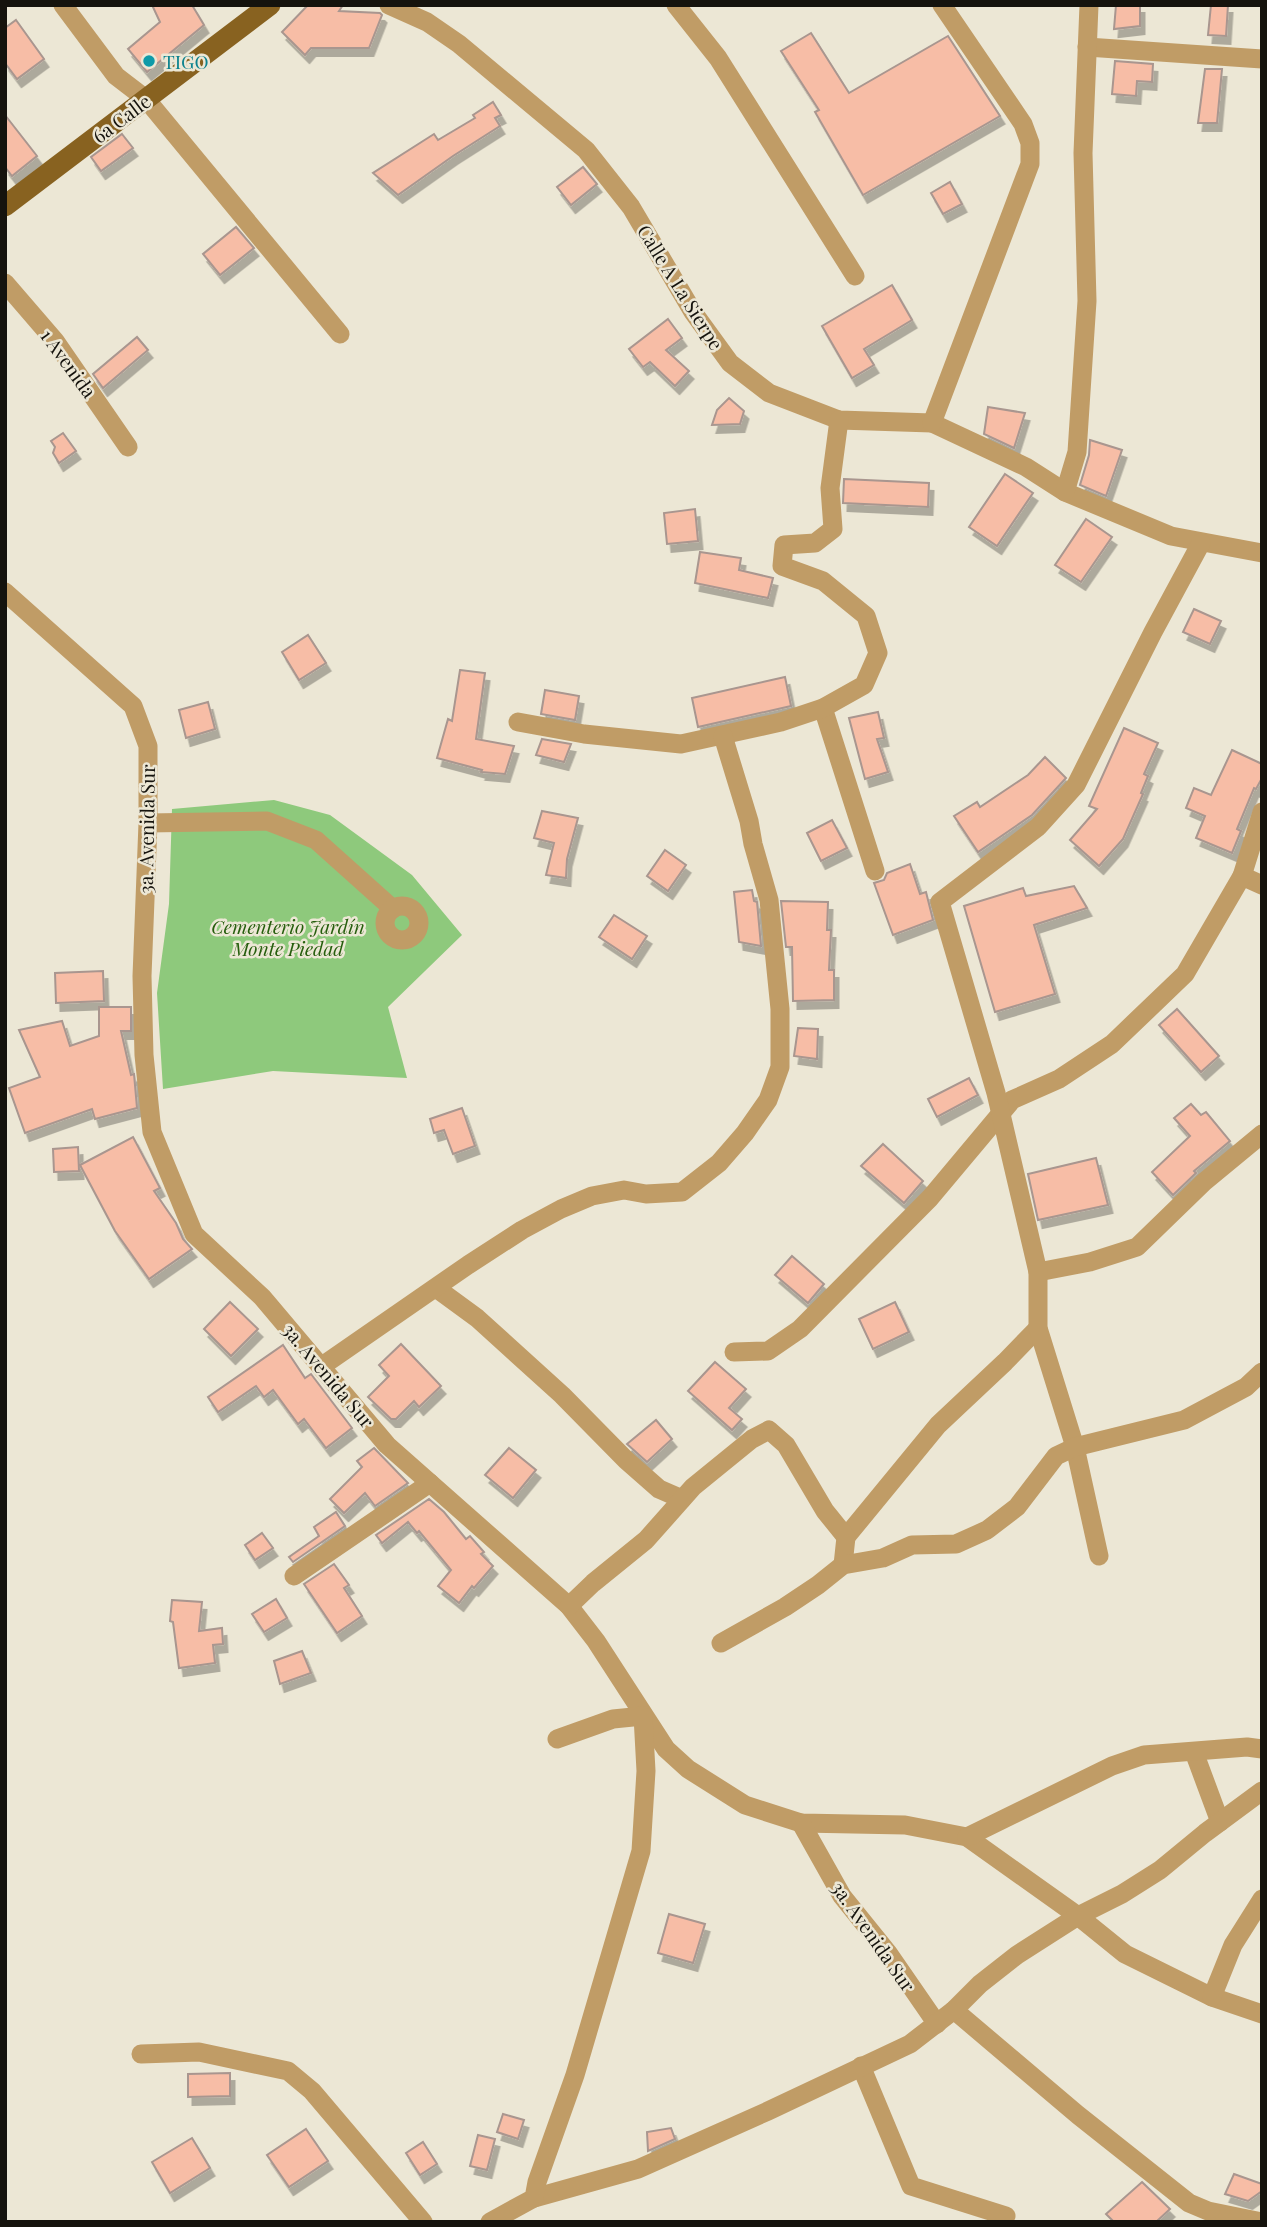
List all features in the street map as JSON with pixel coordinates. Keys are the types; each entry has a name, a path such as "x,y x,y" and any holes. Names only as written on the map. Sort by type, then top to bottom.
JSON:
{"main road":[{"name":"6a Calle","path":"5,206 270,5"}],"street":[{"path":"63,5 116,76 146,99 340,334"},
{"name":"Calle A La Sierpe","path":"389,5 428,22 458,44 586,150 631,207 693,312 730,363 769,393 839,420 932,424 1026,467 1065,492 1171,536 1262,553"},
{"path":"932,424 1030,164 1030,143 1023,124 942,5"},
{"path":"1065,492 1077,452 1087,301 1083,153 1089,5"},
{"path":"677,8 718,58 855,275"},
{"path":"1087,47 1262,59"},
{"name":"1 Avenida","path":"5,283 55,341 128,447"},
{"path":"518,722 597,736 681,744 781,722 823,708 864,685 878,653 866,616 823,582 782,566 784,545 815,543 833,529 830,488 839,420"},
{"path":"1099,1556 1075,1447 1038,1328 1038,1272 996,1093 940,901 1038,827 1076,785 1201,543"},
{"name":"3a. Avenida Sur","path":"5,592 133,706 148,746 142,976 144,1055 152,1132 194,1234 262,1297 387,1445 569,1606 596,1641 666,1749 688,1769 745,1805 801,1823 842,1896 888,1953 937,2024"},
{"path":"823,708 875,872"},
{"path":"322,1366 522,1230 561,1209 592,1196 624,1190 646,1194 682,1192 719,1163 745,1133 768,1100 780,1067 780,1009 769,900 723,736"},
{"path":"734,1352 768,1351 800,1329 930,1198 1012,1100 1059,1079 1112,1044 1185,974 1242,876 1262,812"},
{"path":"148,823 267,821 316,840 393,909"},
{"path":"1242,876 1262,886"},
{"path":"1038,1272 1090,1262 1137,1247 1204,1182 1262,1134"},
{"path":"436,1288 477,1318 659,1489 682,1499"},
{"path":"843,1565 846,1537 938,1425 1038,1328"},
{"path":"721,1643 796,1600 843,1565 883,1558 912,1545 956,1544 987,1530 1017,1507 1056,1456 1075,1447 1184,1420 1246,1387 1262,1372"},
{"path":"569,1606 646,1540 693,1487 752,1439 769,1430 786,1445 825,1511 846,1537"},
{"path":"294,1576 430,1483"},
{"path":"534,2198 537,2182 575,2075 641,1851 646,1771 643,1716 613,1719 557,1739"},
{"path":"967,1837 1112,1766 1144,1755 1247,1747 1262,1749"},
{"path":"1195,1752 1220,1822"},
{"path":"490,2222 534,2198 638,2169 910,2043 937,2024 980,1984 1017,1955 1078,1916 1122,1894 1160,1870 1262,1791"},
{"path":"801,1823 905,1825 967,1837 1078,1916 1125,1954 1212,1997 1262,2014"},
{"path":"1212,1997 1233,1945 1262,1899"},
{"path":"954,2010 1078,2115 1189,2203 1208,2211 1262,2222"},
{"path":"141,2054 199,2052 288,2071 312,2091 423,2222"},
{"path":"862,2066 911,2186 1006,2216"}],"green space":[{"name":"Cementerio Jardín Monte Piedad","path":"274,800 330,815 412,875 462,935 388,1007 407,1078 273,1071 163,1089 157,993 169,904 172,809"}],"building":[{"path":"152,5 192,5 204,25 147,72 128,49 160,22"},
{"path":"308,5 343,5 339,11 382,15 369,48 311,48 305,55 282,32"},
{"path":"1116,5 1140,5 1140,26 1114,29"},
{"path":"1211,5 1228,5 1226,36 1208,35"},
{"path":"16,20 44,59 17,79 5,63 5,28"},
{"path":"811,33 849,93 948,36 1000,116 863,195 815,112 819,110 781,51"},
{"path":"1115,61 1153,64 1152,82 1137,81 1136,96 1112,94"},
{"path":"1205,69 1222,69 1217,123 1198,123"},
{"path":"493,102 501,115 495,118 500,126 398,195 373,173 434,134 438,140 475,118 473,115"},
{"path":"5,115 37,156 12,176 5,167"},
{"path":"122,134 133,148 101,171 91,157"},
{"path":"583,167 597,184 571,205 557,187"},
{"path":"950,182 962,204 943,214 931,193"},
{"path":"236,227 254,248 220,275 203,254"},
{"path":"892,285 912,320 864,349 874,365 852,378 822,326"},
{"path":"668,319 682,338 666,350 689,371 675,386 650,362 643,367 629,349"},
{"path":"137,337 148,350 103,388 93,374"},
{"path":"729,398 744,411 740,424 712,425 717,410"},
{"path":"988,407 1025,413 1014,448 984,434"},
{"path":"63,433 76,451 59,463 53,453 55,447 51,441"},
{"path":"1090,440 1122,450 1106,496 1080,485 1089,455"},
{"path":"1005,474 1033,493 997,546 969,527"},
{"path":"844,479 929,483 928,507 843,503"},
{"path":"695,509 698,541 667,544 664,513"},
{"path":"1086,519 1112,537 1081,582 1055,565"},
{"path":"700,552 741,558 739,570 773,578 768,598 695,583"},
{"path":"1194,609 1221,621 1210,644 1183,632"},
{"path":"308,635 326,663 299,680 282,652"},
{"path":"460,670 485,673 476,739 514,746 505,774 481,772 482,770 437,758 448,719 452,721"},
{"path":"785,677 791,706 698,727 692,698"},
{"path":"545,690 579,696 575,720 541,714"},
{"path":"208,702 215,729 186,738 179,710"},
{"path":"878,712 884,738 877,739 888,772 865,779 849,718"},
{"path":"1124,728 1158,743 1144,774 1148,776 1141,793 1143,794 1123,839 1099,866 1070,840 1097,809 1089,806"},
{"path":"542,739 571,744 564,762 536,755"},
{"path":"1232,750 1262,764 1262,778 1256,789 1254,788 1237,829 1241,831 1232,853 1196,838 1205,816 1186,808 1194,788 1211,795"},
{"path":"1045,757 1066,778 1032,815 978,852 954,816 977,802 980,807 1028,775"},
{"path":"542,811 578,818 567,859 566,878 546,875 554,843 534,838"},
{"path":"832,820 847,848 821,861 807,833"},
{"path":"665,850 686,865 668,891 647,876"},
{"path":"910,864 920,894 926,892 933,920 893,935 874,883 884,880 887,873"},
{"path":"1074,886 1087,908 1034,925 1055,994 995,1012 964,906 1023,888 1026,896"},
{"path":"752,890 754,901 757,902 761,946 739,942 734,892"},
{"path":"781,901 828,902 827,930 831,930 829,970 834,970 834,1000 793,1001 792,947 786,947"},
{"path":"614,915 647,936 632,959 599,937"},
{"path":"103,971 104,1001 56,1003 55,973"},
{"path":"99,1007 131,1007 131,1031 121,1031 131,1075 134,1074 137,1108 95,1119 92,1109 25,1133 9,1088 40,1077 19,1030 62,1021 70,1046 99,1036"},
{"path":"1177,1009 1219,1056 1201,1072 1159,1025"},
{"path":"798,1028 818,1029 817,1059 794,1056"},
{"path":"969,1078 978,1095 937,1117 928,1099"},
{"path":"1191,1104 1201,1115 1206,1112 1230,1141 1194,1171 1196,1173 1173,1195 1152,1172 1190,1136 1174,1118"},
{"path":"462,1108 475,1146 453,1154 444,1130 434,1133 430,1119"},
{"path":"133,1137 160,1188 154,1191 192,1249 149,1279 115,1231 80,1165"},
{"path":"883,1144 923,1181 904,1203 861,1166"},
{"path":"78,1147 79,1171 54,1172 53,1149"},
{"path":"1096,1158 1108,1205 1038,1220 1028,1174"},
{"path":"792,1256 824,1284 808,1303 775,1275"},
{"path":"230,1302 258,1329 231,1356 204,1329"},
{"path":"895,1302 909,1332 873,1349 859,1319"},
{"path":"401,1344 441,1386 419,1407 414,1401 396,1419 391,1419 368,1397 389,1376 379,1365"},
{"path":"283,1345 305,1378 311,1374 352,1428 326,1448 304,1419 298,1424 273,1390 264,1397 256,1386 218,1412 208,1397"},
{"path":"715,1362 746,1389 729,1408 742,1419 732,1430 688,1391"},
{"path":"656,1420 672,1439 647,1462 627,1444"},
{"path":"374,1448 408,1483 375,1506 365,1493 344,1513 330,1499 362,1467 357,1461"},
{"path":"509,1448 536,1470 513,1498 485,1475"},
{"path":"429,1499 444,1512 466,1539 470,1536 484,1552 481,1554 493,1566 459,1603 438,1586 451,1570 419,1531 417,1533 408,1522 382,1543 376,1535"},
{"path":"336,1512 345,1526 293,1562 289,1557 319,1536 314,1527"},
{"path":"262,1533 273,1548 255,1560 245,1545"},
{"path":"334,1564 349,1585 344,1588 362,1616 337,1633 304,1584"},
{"path":"276,1599 287,1618 264,1632 252,1614"},
{"path":"172,1600 202,1602 199,1631 222,1628 223,1644 213,1645 215,1663 179,1668 173,1622 170,1621"},
{"path":"302,1651 311,1673 280,1684 274,1661"},
{"path":"669,1914 705,1924 693,1963 658,1953"},
{"path":"230,2073 230,2096 188,2097 188,2074"},
{"path":"503,2114 524,2120 518,2139 497,2132"},
{"path":"671,2128 675,2139 648,2151 647,2132"},
{"path":"306,2129 328,2161 289,2187 267,2155"},
{"path":"478,2135 495,2139 487,2170 470,2166"},
{"path":"192,2138 210,2168 170,2193 152,2162"},
{"path":"423,2142 437,2164 420,2175 406,2153"},
{"path":"1234,2174 1262,2184 1262,2191 1248,2201 1225,2194"},
{"path":"1142,2182 1170,2209 1156,2222 1114,2222 1106,2214"}],"place":[{"name":"TIGO","path":"149,61"}]}
